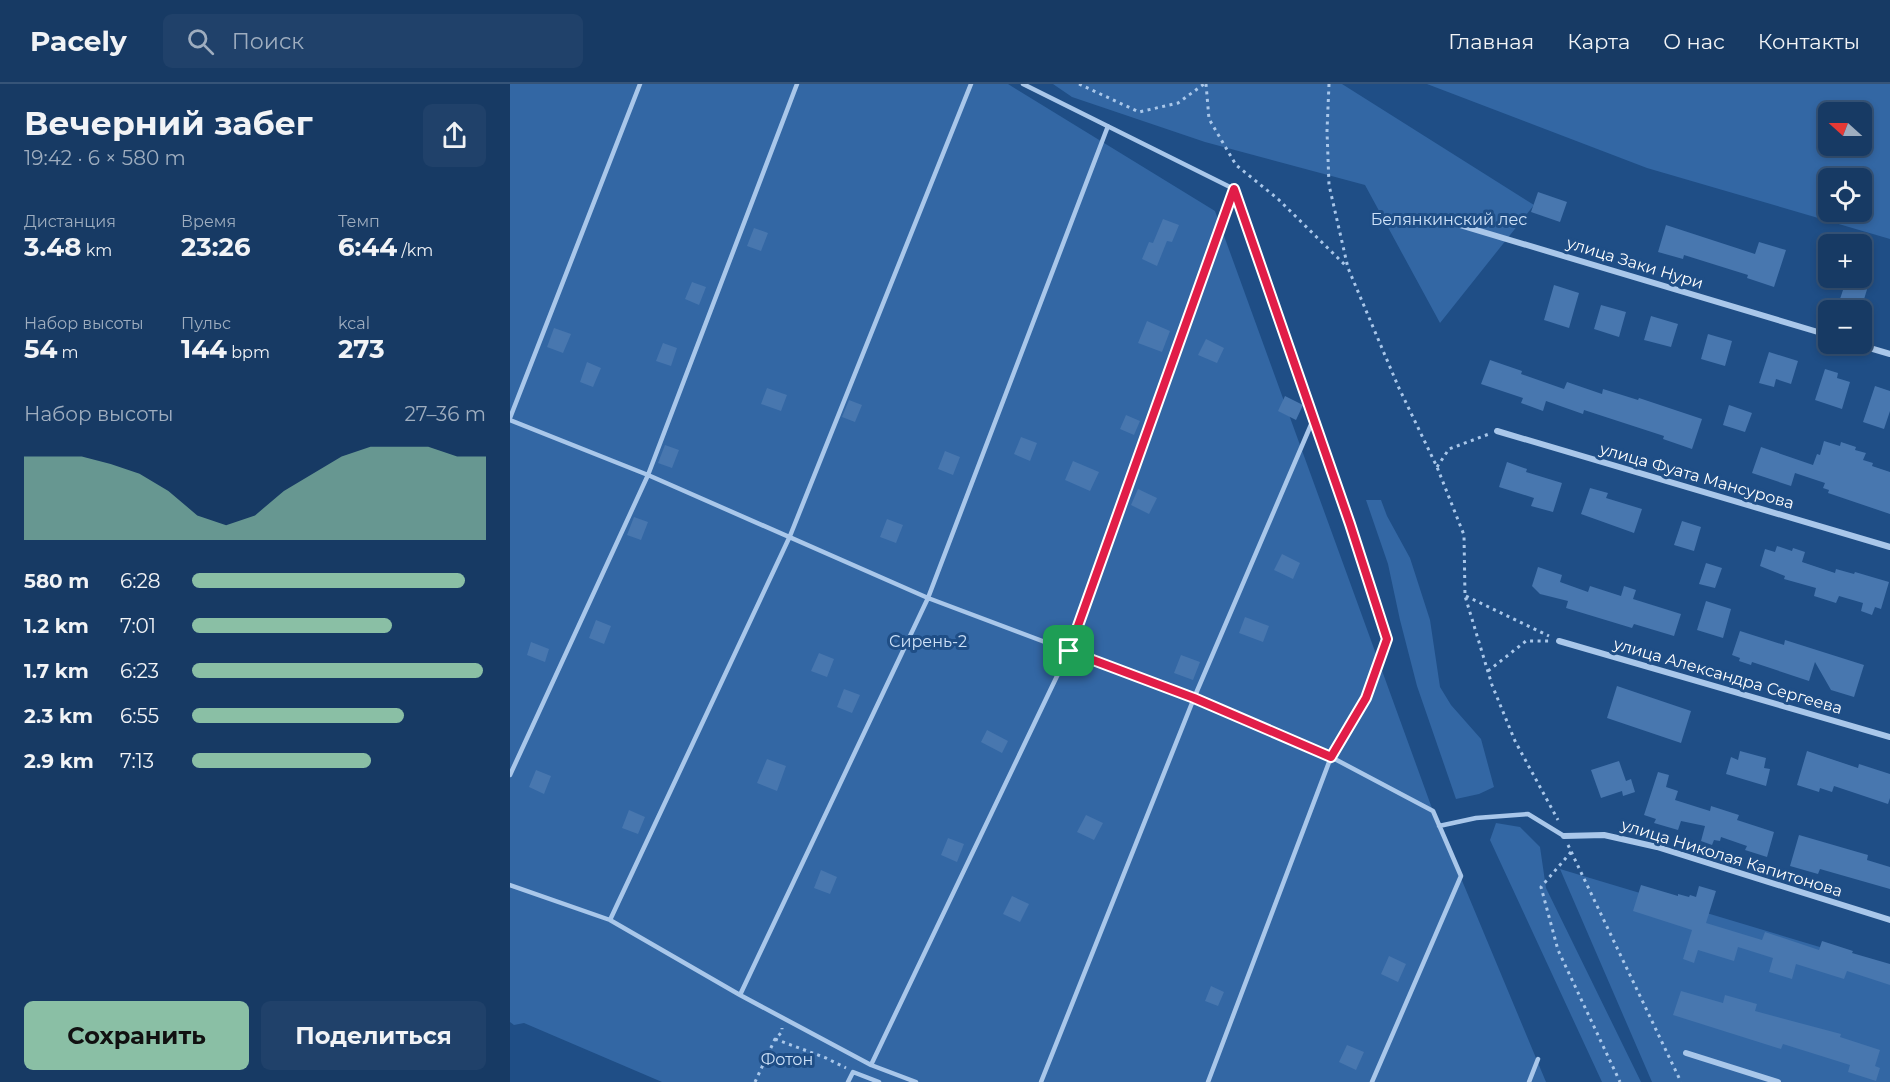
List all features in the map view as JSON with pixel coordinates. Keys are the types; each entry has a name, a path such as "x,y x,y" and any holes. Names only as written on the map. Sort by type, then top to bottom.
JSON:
{"street":[{"name":"улица Заки Нури","path":"1433,217 1818,332"},
{"path":"1872,349 1890,354"},
{"name":"улица Фуата Мансурова","path":"1497,431 1890,547"},
{"name":"улица Александра Сергеева","path":"1559,641 1890,737"},
{"name":"улица Николая Капитонова","path":"1564,836 1604,835 1657,847 1890,920"},
{"path":"1686,1053 1778,1082"}],"lane":[{"path":"640,84 510,419 648,475 928,598 1194,698 1331,757 1433,811 1461,876 1372,1082"},
{"path":"510,775 648,475 797,84"},
{"path":"610,920 790,536 971,84"},
{"path":"1023,84 1234,189 1350,524 1387,639 1366,698 1331,757 1208,1082"},
{"path":"740,996 928,598 1108,126"},
{"path":"872,1065 1069,651 1234,189"},
{"path":"1041,1082 1194,698 1313,420"},
{"path":"1439,826 1476,818 1528,814 1564,836"},
{"path":"510,885 610,920 740,996 872,1065 916,1082"},
{"path":"1529,1082 1538,1059"},
{"path":"848,1082 853,1072 879,1082"}],"path":[{"path":"1079,84 1139,112 1178,103 1205,84 1209,119 1236,165 1278,199 1348,268"},
{"path":"1329,84 1327,131 1329,185 1348,268 1398,386 1437,467 1464,535 1464,596 1488,671 1515,741 1557,816 1564,836 1681,1082"},
{"path":"1437,467 1449,449 1497,431"},
{"path":"1464,596 1559,641"},
{"path":"1488,671 1526,641 1559,641"},
{"path":"1572,852 1541,887 1558,950 1620,1082"},
{"path":"754,1082 775,1039 782,1032 780,1017"},
{"path":"775,1039 826,1058 853,1072"}],"green space":[{"name":"Сирень-2","path":"510,84 1008,84 1215,211 1433,811 1546,1082 662,1082 524,1023 514,1025 510,1022"},
{"name":"Белянкинский лес","path":"1053,84 1342,84 1534,205 1440,323 1365,185 1205,142 1072,97"},
{"path":"1427,84 1890,84 1890,239 1832,222 1872,222 1872,168 1818,168 1818,218 1647,168"},
{"path":"1366,500 1381,500 1410,558 1430,620 1440,687 1451,705 1481,739 1494,787 1479,794 1456,799 1417,686 1388,564"},
{"path":"1496,823 1520,827 1540,847 1546,888 1641,1082 1602,1082 1490,840"},
{"path":"1560,869 1890,968 1890,1082 1652,1082"}],"building":[{"path":"1538,192 1567,202 1560,222 1531,212"},
{"path":"1163,219 1179,225 1172,242 1167,241 1157,266 1142,259 1149,242 1153,243"},
{"path":"1666,225 1755,254 1759,242 1786,250 1774,287 1747,278 1748,275 1684,255 1683,259 1658,252"},
{"path":"754,228 768,233 761,251 747,246"},
{"path":"692,282 706,287 699,305 685,299"},
{"path":"1554,285 1579,293 1569,328 1544,320"},
{"path":"1844,288 1867,288 1864,300 1840,300"},
{"path":"1601,305 1626,312 1619,337 1594,329"},
{"path":"1651,316 1678,324 1671,347 1644,340"},
{"path":"1147,321 1170,331 1162,352 1138,343"},
{"path":"554,328 571,334 563,353 547,347"},
{"path":"1708,334 1732,341 1725,366 1701,359"},
{"path":"1206,339 1224,348 1217,363 1198,355"},
{"path":"663,343 677,348 671,366 656,361"},
{"path":"1769,352 1798,361 1791,384 1776,379 1774,387 1759,383"},
{"path":"1490,360 1564,389 1567,382 1602,394 1603,389 1638,400 1639,398 1702,419 1692,449 1663,439 1664,436 1584,410 1583,414 1546,401 1543,411 1521,403 1523,398 1481,384"},
{"path":"587,362 601,368 593,387 580,382"},
{"path":"1825,369 1838,373 1837,378 1850,382 1842,409 1815,400"},
{"path":"1875,386 1890,391 1890,411 1884,429 1863,422"},
{"path":"767,388 787,395 781,411 761,404"},
{"path":"1285,396 1303,405 1296,420 1278,411"},
{"path":"849,400 862,405 855,422 842,417"},
{"path":"1729,405 1752,413 1745,432 1723,425"},
{"path":"1126,415 1140,421 1134,435 1120,429"},
{"path":"1021,437 1037,443 1030,461 1014,454"},
{"path":"1824,441 1840,446 1841,442 1856,447 1855,450 1866,453 1863,460 1873,463 1872,466 1890,472 1890,514 1828,493 1829,490 1823,488 1825,483 1795,473 1791,486 1752,473 1761,447 1813,465 1817,454 1820,455"},
{"path":"665,445 679,450 672,468 658,463"},
{"path":"945,451 960,457 953,475 938,469"},
{"path":"1073,461 1099,472 1090,491 1065,480"},
{"path":"1507,462 1527,469 1526,472 1562,483 1553,512 1531,506 1534,498 1499,487"},
{"path":"1590,488 1608,493 1606,498 1642,509 1634,533 1581,514"},
{"path":"1138,489 1157,498 1149,514 1131,505"},
{"path":"634,517 648,522 641,540 627,535"},
{"path":"887,519 903,525 896,543 880,537"},
{"path":"1682,521 1701,527 1694,551 1674,545"},
{"path":"1777,546 1805,552 1802,562 1835,573 1836,569 1854,574 1855,572 1889,582 1881,609 1875,607 1872,615 1861,611 1863,603 1839,596 1836,603 1814,596 1816,588 1784,579 1785,576 1760,566 1765,549 1775,552"},
{"path":"1282,554 1300,563 1293,579 1274,570"},
{"path":"1706,563 1722,568 1715,588 1699,584"},
{"path":"1538,567 1562,575 1560,582 1588,592 1590,586 1621,596 1624,586 1636,590 1633,599 1681,614 1674,636 1634,624 1632,628 1566,608 1568,601 1540,594 1532,586"},
{"path":"1706,601 1731,609 1723,638 1697,630"},
{"path":"1245,617 1269,626 1263,642 1239,633"},
{"path":"596,620 611,626 604,644 589,638"},
{"path":"1740,631 1784,645 1785,640 1864,665 1854,697 1831,690 1815,662 1809,681 1752,662 1751,665 1739,661 1740,658 1732,655"},
{"path":"531,642 549,649 545,662 527,655"},
{"path":"819,653 834,659 827,677 811,671"},
{"path":"1181,655 1200,662 1193,680 1174,673"},
{"path":"1617,686 1691,711 1681,743 1607,718"},
{"path":"844,689 860,695 852,713 837,707"},
{"path":"987,730 1008,741 1002,753 981,742"},
{"path":"1740,751 1766,758 1764,768 1770,769 1766,786 1726,774 1731,757 1738,760"},
{"path":"1807,751 1858,768 1859,764 1890,774 1888,804 1834,786 1832,792 1820,788 1819,792 1797,785"},
{"path":"767,759 786,766 777,791 757,783"},
{"path":"1619,761 1626,781 1631,779 1635,792 1623,796 1622,791 1601,798 1591,770"},
{"path":"536,770 551,776 544,794 529,787"},
{"path":"1658,772 1669,775 1666,787 1678,791 1675,800 1710,811 1711,806 1739,815 1737,820 1774,832 1767,857 1745,850 1747,846 1721,837 1720,841 1714,840 1712,845 1701,841 1705,826 1681,821 1678,830 1654,823 1656,819 1644,815"},
{"path":"629,810 645,817 638,834 622,828"},
{"path":"1086,815 1103,823 1094,840 1077,832"},
{"path":"1799,835 1868,855 1867,860 1890,867 1890,889 1820,869 1818,874 1790,866"},
{"path":"948,838 964,844 957,862 941,855"},
{"path":"821,870 837,877 830,894 814,888"},
{"path":"1641,885 1689,897 1690,895 1696,897 1699,886 1716,891 1706,923 1762,940 1765,932 1819,950 1822,941 1853,951 1852,953 1890,964 1890,985 1847,971 1844,979 1796,964 1792,979 1769,972 1773,958 1738,947 1734,961 1698,950 1694,963 1683,959 1692,930 1633,911"},
{"path":"1012,896 1029,904 1020,922 1003,914"},
{"path":"1389,956 1406,964 1398,982 1381,974"},
{"path":"1211,986 1224,992 1218,1006 1205,1001"},
{"path":"1681,991 1723,1003 1725,995 1757,1004 1755,1011 1841,1034 1840,1037 1880,1050 1875,1066 1880,1068 1876,1081 1848,1072 1850,1065 1783,1044 1781,1049 1673,1015"},
{"path":"1347,1045 1364,1052 1356,1070 1339,1062"}],"route":[{"path":"1234,189 1350,524 1387,639 1366,698 1331,757 1194,698 1069,651 1234,189"}],"park label":[{"name":"Фотон","path":"787,1059"}]}
